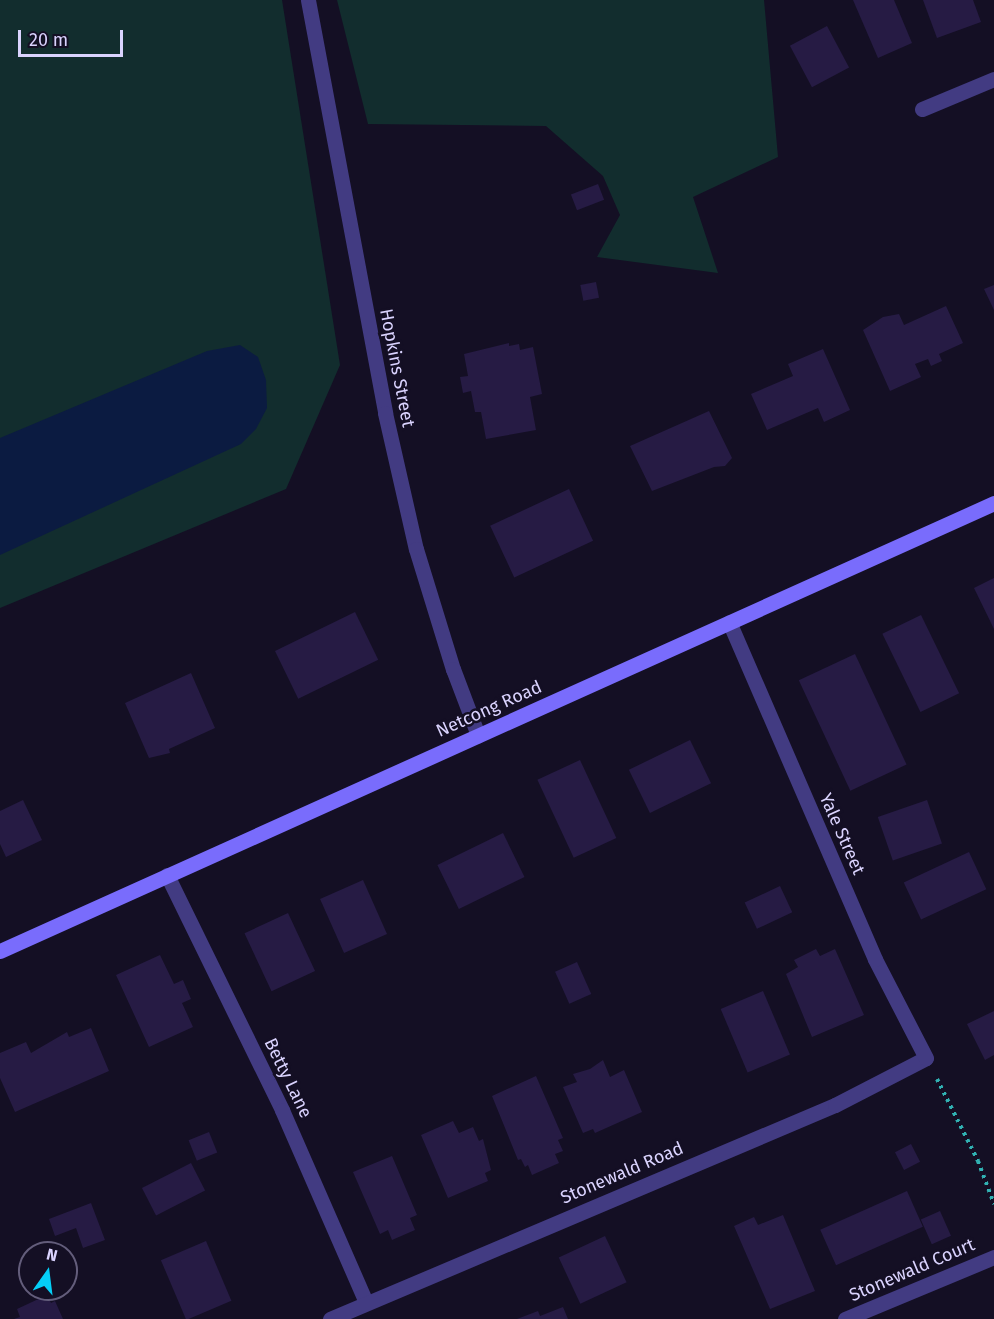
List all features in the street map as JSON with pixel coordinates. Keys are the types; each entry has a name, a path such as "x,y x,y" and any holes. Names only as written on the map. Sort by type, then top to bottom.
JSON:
{"street":[{"name":"Hopkins Street","path":"308,0 387,425 416,549 453,669 478,735"},
{"path":"922,108 994,79"},
{"name":"Netcong Road","path":"0,951 994,503"},
{"name":"Yale Street","path":"729,622 875,958 926,1058"},
{"name":"Betty Lane","path":"167,875 282,1110 366,1302"},
{"name":"Stonewald Road","path":"330,1319 835,1105 926,1058"},
{"name":"Stonewald Court","path":"845,1319 994,1257"}],"path":[{"path":"926,1058 978,1161 994,1204"}],"green space":[{"path":"0,0 282,0 340,365 286,489 0,608"},
{"path":"337,0 764,0 778,157 693,197 718,273 597,257 620,215 603,176 546,126 368,124"}],"water":[{"path":"240,345 258,357 266,380 267,408 256,429 241,444 0,555 0,438 207,351"}],"building":[{"path":"853,0 894,0 912,43 878,58"},
{"path":"923,0 973,0 981,22 937,38"},
{"path":"827,26 849,67 812,87 790,46"},
{"path":"598,184 604,200 577,210 571,194"},
{"path":"596,282 599,298 583,301 580,285"},
{"path":"994,285 994,310 984,289"},
{"path":"946,306 963,343 939,354 942,361 931,366 928,359 915,364 921,377 890,391 863,330 883,317 899,314 904,325"},
{"path":"509,343 509,346 519,344 520,350 533,347 542,394 530,397 536,430 486,439 481,412 475,412 471,391 463,393 460,377 468,376 464,354"},
{"path":"823,349 850,410 824,422 818,408 767,430 751,394 793,376 788,364"},
{"path":"709,411 732,458 725,466 714,467 652,491 630,446"},
{"path":"569,489 593,541 514,577 490,526"},
{"path":"994,578 994,629 974,588"},
{"path":"355,612 378,660 298,699 275,651"},
{"path":"921,615 959,693 920,712 882,634"},
{"path":"855,654 907,765 850,791 799,680"},
{"path":"191,673 215,728 169,749 170,753 149,758 125,703"},
{"path":"690,740 711,783 650,813 629,770"},
{"path":"580,760 616,838 574,858 537,780"},
{"path":"23,800 42,840 6,857 0,844 0,811"},
{"path":"927,800 942,843 893,860 878,817"},
{"path":"503,833 524,877 459,909 437,865"},
{"path":"969,852 986,889 921,920 904,882"},
{"path":"363,880 387,934 344,953 320,899"},
{"path":"780,886 792,912 757,929 745,902"},
{"path":"288,913 315,971 272,991 244,933"},
{"path":"816,949 820,956 835,949 864,1015 812,1037 786,974 798,967 794,960"},
{"path":"160,955 174,984 183,980 191,999 182,1003 193,1027 149,1047 116,975"},
{"path":"577,962 591,994 569,1004 555,972"},
{"path":"763,991 790,1055 748,1072 721,1009"},
{"path":"994,1011 994,1055 985,1060 967,1024"},
{"path":"91,1028 109,1071 15,1112 0,1078 0,1053 26,1042 31,1053 67,1032 69,1037"},
{"path":"603,1060 610,1077 624,1070 642,1112 595,1133 593,1129 583,1133 563,1087 577,1082 573,1074 590,1069"},
{"path":"536,1076 563,1138 558,1140 563,1151 555,1154 559,1163 532,1175 528,1165 525,1167 521,1159 518,1160 492,1096"},
{"path":"453,1121 459,1133 473,1127 479,1141 483,1139 491,1170 485,1173 488,1181 448,1198 421,1135"},
{"path":"209,1132 217,1152 197,1161 189,1140"},
{"path":"911,1144 920,1162 904,1170 895,1152"},
{"path":"392,1156 417,1215 410,1218 415,1230 392,1240 388,1230 380,1234 353,1172"},
{"path":"191,1163 205,1191 156,1216 142,1188"},
{"path":"907,1191 923,1227 836,1265 820,1230"},
{"path":"91,1203 105,1240 83,1248 76,1228 55,1236 49,1219"},
{"path":"940,1211 951,1236 932,1244 921,1220"},
{"path":"783,1215 815,1291 770,1309 734,1226 754,1217 758,1225"},
{"path":"605,1236 627,1282 580,1304 559,1258"},
{"path":"206,1241 231,1301 186,1319 161,1260"},
{"path":"34,1301 50,1301 51,1303 55,1301 63,1319 14,1319 20,1317 17,1309"},
{"path":"563,1307 568,1319 517,1319 538,1311 540,1316"}]}
